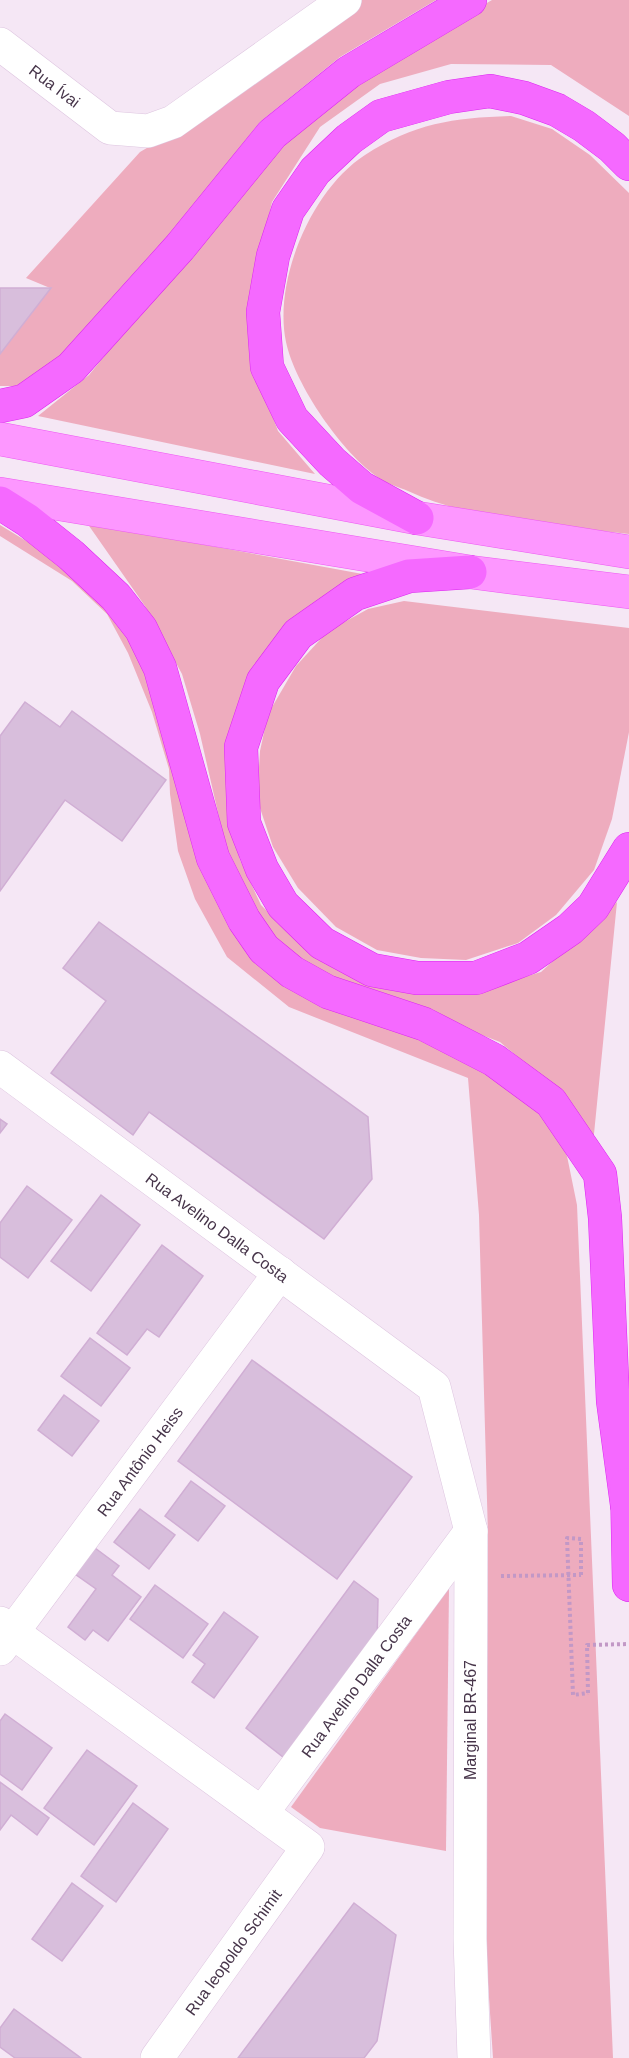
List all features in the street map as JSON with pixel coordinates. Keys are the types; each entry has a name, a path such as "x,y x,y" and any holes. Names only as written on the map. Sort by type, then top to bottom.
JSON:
{"highway":[{"path":"0,406 24,401 71,368 180,247 272,134 349,72 470,0"},
{"path":"417,518 362,488 332,462 292,419 267,367 263,312 273,256 288,210 315,171 349,139 381,116 449,98 490,91 524,98 557,110 584,126 629,164"},
{"path":"0,503 27,520 71,555 116,597 141,629 160,668 213,858 244,920 264,949 292,972 328,993 424,1024 495,1060 551,1102 600,1174 613,1401 627,1505"},
{"path":"470,572 409,576 355,594 298,634 263,681 241,747 244,824 262,870 283,905 322,943 372,969 417,978 476,978 528,958 570,929 593,907 629,849"},
{"path":"629,1371 627,1505 629,1585"}],"main road":[{"path":"0,439 417,518 629,552"},
{"path":"0,494 470,572 629,592"}],"street":[{"name":"Rua Ívai","path":"0,44 110,128 148,131 173,122 345,0"},
{"name":"Rua Avelino Dalla Costa","path":"0,1067 434,1387"},
{"name":"Rua Antônio Heiss","path":"4,1635 280,1273"},
{"name":"Marginal BR-467","path":"434,1387 471,1531 470,1939 474,2058"},
{"name":"Rua Avelino Dalla Costa","path":"262,1813 471,1531"},
{"path":"4,1635 262,1813"},
{"name":"Rua leopoldo Schimit","path":"157,2058 308,1847 262,1813"}],"path":[{"path":"471,1576 581,1575 581,1539 567,1538 573,1695 588,1693 587,1645 629,1644"}],"shaded area":[{"path":"360,0 436,0 340,57 260,122 169,236 62,355 17,386 0,386 0,354 50,288 26,278 140,152 186,125"},
{"path":"492,0 629,0 629,116 551,65 451,64 380,84 320,127 272,202 252,289 250,356 278,431 315,474 38,416 89,375 273,148 354,81"},
{"path":"511,116 552,129 590,155 629,193 629,534 544,525 488,516 461,510 389,484 365,467 351,453 322,417 299,378 286,342 283,318 285,291 291,265 313,213 328,190 346,170 383,144 418,129 471,118"},
{"path":"87,523 368,575 298,616 229,817 240,860 261,905 294,938 424,991 464,995 541,972 617,902 593,1144 562,1094 500,1042 453,1024 354,995 284,952 251,914 230,865 200,734 182,674 145,606"},
{"path":"0,525 82,575 142,649 228,917 470,1056 549,1121 567,1156 577,1205 613,2058 493,2058 485,1937 488,1535 479,1215 468,1078 289,1007 227,957 195,899 178,851 169,769 152,712 128,653 107,614 72,581 0,536"},
{"path":"404,601 629,628 629,732 612,819 594,870 556,915 518,943 466,960 421,958 377,950 336,927 298,888 273,847 257,799 260,751 268,714 296,666 328,631 368,609"},
{"path":"449,1588 446,1851 320,1828 291,1807"}],"building":[{"path":"0,288 51,288 0,354"},
{"path":"25,702 60,727 72,711 166,780 122,841 65,800 0,891 0,736"},
{"path":"99,922 368,1117 372,1179 324,1239 149,1112 133,1135 51,1073 106,1001 63,968"},
{"path":"0,1119 7,1124 0,1133"},
{"path":"27,1186 72,1220 28,1278 0,1257 0,1223"},
{"path":"101,1195 140,1225 91,1291 51,1261"},
{"path":"162,1245 203,1276 159,1337 147,1329 127,1355 97,1333"},
{"path":"90,1338 130,1368 101,1406 61,1376"},
{"path":"252,1360 412,1477 337,1579 178,1461"},
{"path":"64,1395 99,1421 72,1456 38,1430"},
{"path":"191,1481 225,1506 198,1541 165,1516"},
{"path":"140,1509 175,1535 149,1569 114,1542"},
{"path":"95,1548 119,1566 112,1575 141,1597 108,1641 93,1630 85,1640 68,1627 96,1589 75,1574"},
{"path":"354,1581 378,1599 377,1641 288,1761 246,1728"},
{"path":"155,1585 208,1624 183,1658 130,1619"},
{"path":"224,1612 258,1637 214,1698 192,1682 205,1664 193,1655"},
{"path":"5,1714 52,1748 22,1790 0,1774 0,1721"},
{"path":"87,1750 137,1786 94,1845 44,1808"},
{"path":"0,1782 49,1818 37,1835 11,1815 0,1830"},
{"path":"133,1803 168,1829 116,1902 81,1876"},
{"path":"72,1883 103,1906 62,1961 32,1939"},
{"path":"354,1903 396,1935 377,2041 364,2058 238,2058"},
{"path":"14,2009 81,2058 15,2058 0,2047 0,2028"}]}
